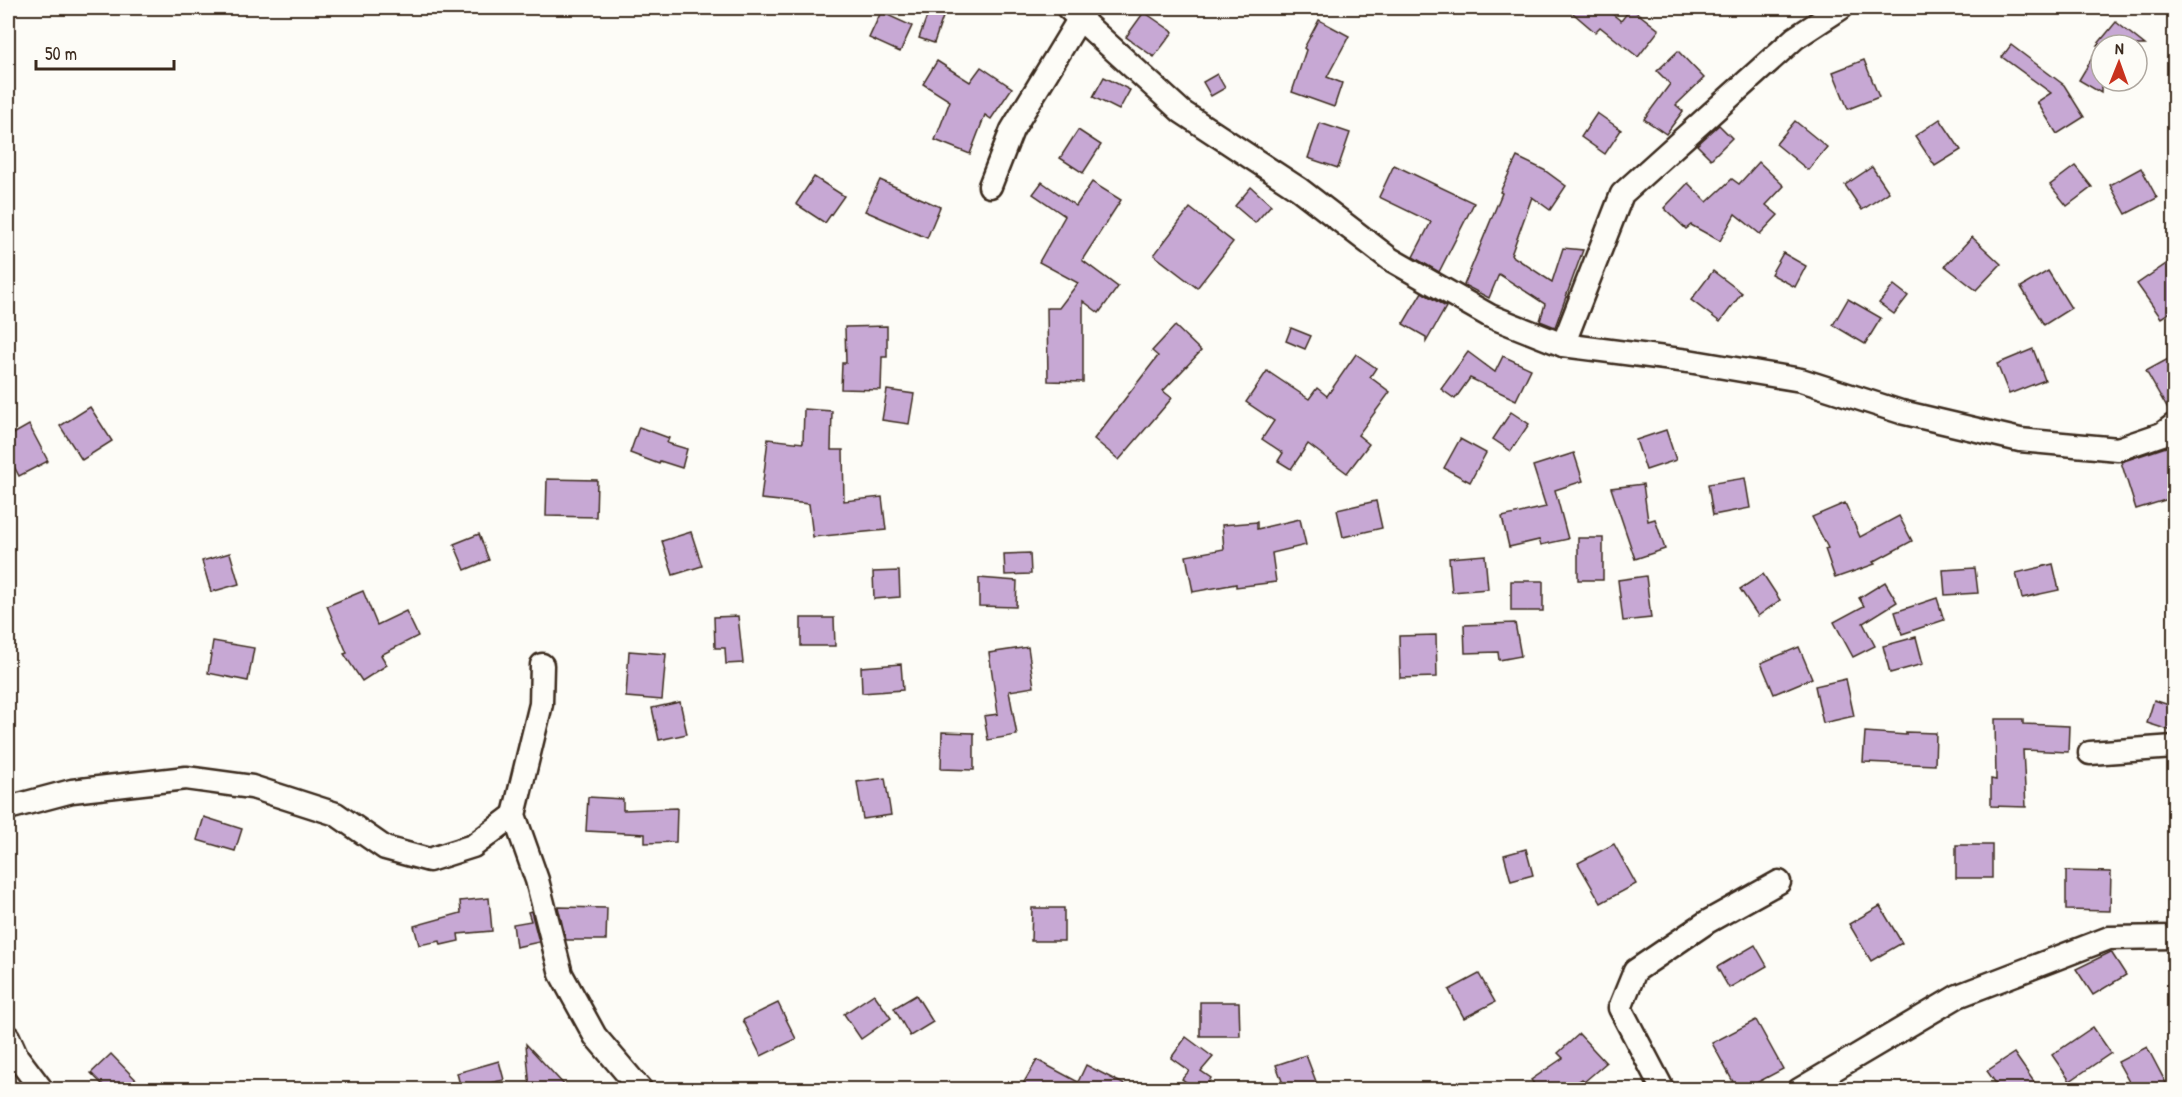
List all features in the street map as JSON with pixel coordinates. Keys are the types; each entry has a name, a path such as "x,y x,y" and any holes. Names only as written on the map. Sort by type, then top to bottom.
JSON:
{"street":[{"path":"1563,345 1622,194 1795,38 1841,8"},
{"path":"990,186 1012,130 1077,11 1182,112 1299,189 1390,260 1490,316 1563,345 1688,361 1801,380 1900,412 2020,440 2118,448 2162,434 2175,425"},
{"path":"542,665 541,704 514,816 537,880 561,974 595,1036 641,1089"},
{"path":"2090,753 2175,747"},
{"path":"8,807 72,791 186,778 252,788 336,814 385,848 429,860 473,846 514,816"},
{"path":"1663,1089 1620,1008 1635,971 1707,922 1779,882"},
{"path":"1799,1089 1958,996 2109,938 2175,937"},
{"path":"8,1037 17,1058 42,1089"}],"building":[{"path":"930,8 945,11 934,43 919,38"},
{"path":"1567,8 1605,8 1621,21 1631,8 1659,30 1638,57 1600,27 1595,32"},
{"path":"881,12 912,26 900,52 869,38"},
{"path":"1144,12 1173,32 1154,57 1126,37"},
{"path":"1319,20 1349,36 1327,77 1342,83 1334,107 1292,92 1306,50 1304,48"},
{"path":"2116,22 2130,33 2107,33"},
{"path":"2011,45 2064,85 2084,117 2057,134 2037,102 2051,93 2002,57"},
{"path":"1678,51 1704,78 1676,105 1683,111 1666,134 1644,119 1670,84 1657,71"},
{"path":"1864,60 1879,97 1848,109 1833,72"},
{"path":"937,61 970,82 981,67 1012,88 991,119 985,115 970,154 935,140 950,101 923,84"},
{"path":"2089,63 2089,86 2079,80"},
{"path":"1217,74 1225,88 1211,96 1203,82"},
{"path":"1104,77 1130,90 1119,110 1093,97"},
{"path":"1597,113 1621,130 1605,154 1581,137"},
{"path":"1940,119 1961,150 1935,166 1915,136"},
{"path":"1795,121 1827,147 1808,170 1776,144"},
{"path":"1320,123 1350,133 1338,168 1308,158"},
{"path":"1719,125 1732,138 1711,159 1697,145"},
{"path":"1078,130 1101,145 1083,173 1060,158"},
{"path":"1517,157 1544,170 1566,186 1550,210 1532,197 1511,255 1552,282 1563,248 1583,250 1555,327 1540,321 1545,304 1499,274 1489,298 1464,285 1502,193 1500,192"},
{"path":"1759,162 1784,186 1766,205 1778,215 1760,234 1735,214 1720,241 1691,225 1686,229 1664,208 1688,183 1707,202 1732,179 1739,184"},
{"path":"1394,165 1474,203 1439,272 1413,257 1431,222 1379,197"},
{"path":"2075,166 2092,187 2067,206 2050,185"},
{"path":"1872,167 1889,192 1862,210 1845,185"},
{"path":"2141,168 2157,198 2126,214 2110,185"},
{"path":"814,177 844,196 825,223 796,204"},
{"path":"880,180 940,207 927,238 865,211"},
{"path":"1042,182 1076,206 1092,182 1121,200 1082,260 1118,287 1099,313 1083,301 1083,382 1048,381 1047,308 1059,308 1078,283 1039,262 1065,216 1033,194"},
{"path":"1251,187 1271,205 1255,223 1235,206"},
{"path":"1190,208 1233,242 1197,288 1154,255"},
{"path":"1972,237 2001,264 1976,290 1945,266"},
{"path":"1783,253 1806,266 1795,287 1771,274"},
{"path":"2175,258 2175,309 2161,318 2137,284"},
{"path":"1713,271 1742,293 1720,322 1691,300"},
{"path":"2048,271 2071,308 2044,325 2021,287"},
{"path":"1894,285 1908,296 1894,314 1879,303"},
{"path":"1422,292 1446,307 1426,342 1426,337 1403,324"},
{"path":"1848,299 1881,318 1865,344 1833,325"},
{"path":"887,326 887,357 882,357 881,390 841,389 842,363 846,363 845,327"},
{"path":"1175,326 1201,351 1163,391 1172,398 1119,460 1094,439 1158,356 1152,351"},
{"path":"1291,328 1311,336 1305,349 1286,341"},
{"path":"2033,349 2045,380 2009,394 1997,364"},
{"path":"1468,352 1495,372 1503,356 1531,369 1516,400 1470,378 1455,399 1441,389"},
{"path":"1356,354 1376,368 1370,377 1390,392 1358,435 1369,444 1347,473 1308,444 1291,469 1278,461 1283,453 1262,439 1274,421 1246,402 1267,371 1309,399 1317,388 1327,396"},
{"path":"2170,358 2175,366 2175,412 2170,413 2146,371"},
{"path":"887,390 914,394 909,424 882,420"},
{"path":"90,407 112,441 82,460 60,426"},
{"path":"804,409 832,411 831,450 843,450 844,501 882,497 886,530 813,537 809,504 761,499 768,439 803,443"},
{"path":"1511,412 1529,424 1511,451 1493,439"},
{"path":"29,425 48,461 19,476 8,455 8,437"},
{"path":"639,427 669,438 667,443 687,449 682,468 660,461 659,464 630,453"},
{"path":"1666,430 1676,460 1646,470 1636,440"},
{"path":"1460,439 1486,453 1470,482 1444,468"},
{"path":"2175,444 2175,497 2136,509 2121,462"},
{"path":"1574,453 1583,481 1555,490 1568,539 1541,545 1539,540 1509,547 1502,517 1546,507 1533,466"},
{"path":"1745,478 1750,508 1713,515 1708,484"},
{"path":"547,479 597,480 596,517 546,516"},
{"path":"1643,484 1648,521 1655,519 1665,549 1635,559 1611,488"},
{"path":"1376,501 1382,528 1343,537 1337,510"},
{"path":"1845,503 1860,537 1899,516 1912,541 1873,562 1875,564 1835,578 1825,549 1828,548 1812,517"},
{"path":"1300,519 1306,545 1272,553 1276,582 1236,587 1236,584 1193,592 1186,556 1224,549 1222,525 1257,522 1257,529"},
{"path":"691,532 702,566 673,575 662,541"},
{"path":"479,534 489,560 465,570 454,544"},
{"path":"1578,538 1603,538 1603,580 1578,580"},
{"path":"230,553 239,584 211,592 202,561"},
{"path":"1030,553 1031,574 1005,575 1004,554"},
{"path":"1485,555 1488,589 1452,592 1449,558"},
{"path":"2053,564 2059,590 2022,598 2016,573"},
{"path":"1975,568 1978,593 1945,595 1943,570"},
{"path":"899,571 900,597 874,599 873,572"},
{"path":"1763,574 1780,600 1758,616 1740,589"},
{"path":"1646,576 1651,618 1623,621 1618,580"},
{"path":"979,578 1017,581 1016,607 979,606"},
{"path":"1511,581 1543,581 1543,611 1511,611"},
{"path":"1885,582 1897,602 1863,623 1875,646 1853,657 1834,622 1864,606 1859,598"},
{"path":"363,591 377,625 406,611 418,636 381,655 387,665 362,681 344,654 347,653 327,606"},
{"path":"1937,598 1944,620 1902,634 1895,612"},
{"path":"738,616 743,663 726,664 725,648 715,648 714,617"},
{"path":"801,618 834,618 835,646 801,646"},
{"path":"1515,623 1521,656 1499,660 1498,652 1465,653 1464,625"},
{"path":"1436,635 1437,677 1400,678 1399,636"},
{"path":"1916,637 1923,664 1890,673 1883,646"},
{"path":"213,641 254,648 248,681 208,673"},
{"path":"1028,647 1034,687 1009,691 1017,735 988,740 984,716 998,714 989,653"},
{"path":"1799,647 1812,678 1774,694 1761,663"},
{"path":"629,651 666,654 662,700 626,697"},
{"path":"901,664 903,690 862,693 861,667"},
{"path":"1846,679 1854,716 1823,723 1815,686"},
{"path":"2154,700 2175,707 2175,732 2147,723"},
{"path":"680,702 687,734 659,740 652,708"},
{"path":"1995,719 2023,719 2023,724 2069,726 2068,752 2023,750 2026,807 1991,806 1991,779 1996,780"},
{"path":"942,732 974,733 974,770 941,769"},
{"path":"1865,732 1906,735 1906,732 1936,733 1935,765 1863,762"},
{"path":"885,778 891,815 863,819 857,782"},
{"path":"588,797 623,799 623,810 677,808 676,842 645,843 645,834 586,831"},
{"path":"204,817 242,829 235,851 197,840"},
{"path":"1614,844 1636,884 1601,903 1578,863"},
{"path":"1956,845 1992,845 1992,878 1956,878"},
{"path":"1526,849 1533,875 1511,881 1504,855"},
{"path":"2066,871 2111,872 2110,911 2066,910"},
{"path":"489,898 492,931 458,934 459,941 441,945 440,941 419,945 414,926 461,913 460,901"},
{"path":"1880,906 1902,943 1871,961 1849,924"},
{"path":"558,907 607,908 606,940 566,940"},
{"path":"1032,908 1064,908 1064,941 1031,941"},
{"path":"531,911 539,942 516,947 513,924 531,921 528,912"},
{"path":"1755,945 1767,966 1729,988 1717,967"},
{"path":"2111,952 2126,975 2093,995 2076,969"},
{"path":"1479,974 1495,1002 1464,1018 1449,990"},
{"path":"874,994 891,1018 861,1039 844,1014"},
{"path":"916,995 933,1022 910,1036 894,1008"},
{"path":"1200,1002 1239,1002 1240,1036 1200,1036"},
{"path":"778,1003 796,1039 761,1056 743,1020"},
{"path":"1756,1020 1783,1069 1745,1089 1737,1089 1712,1043"},
{"path":"2093,1027 2111,1053 2070,1081 2052,1055"},
{"path":"1579,1034 1606,1063 1584,1082 1582,1079 1566,1089 1538,1089 1531,1080 1563,1058 1558,1053"},
{"path":"1186,1037 1213,1057 1201,1071 1211,1078 1205,1089 1196,1089 1182,1079 1189,1071 1171,1058"},
{"path":"526,1044 568,1089 530,1089"},
{"path":"2147,1047 2167,1085 2159,1089 2133,1089 2118,1062"},
{"path":"2014,1053 2039,1089 2000,1089 1987,1071"},
{"path":"111,1054 145,1089 107,1089 91,1073"},
{"path":"1306,1055 1317,1084 1302,1089 1285,1089 1276,1065"},
{"path":"1037,1060 1078,1082 1086,1065 1133,1089 1020,1089"},
{"path":"499,1061 504,1080 461,1089 457,1073"}]}
